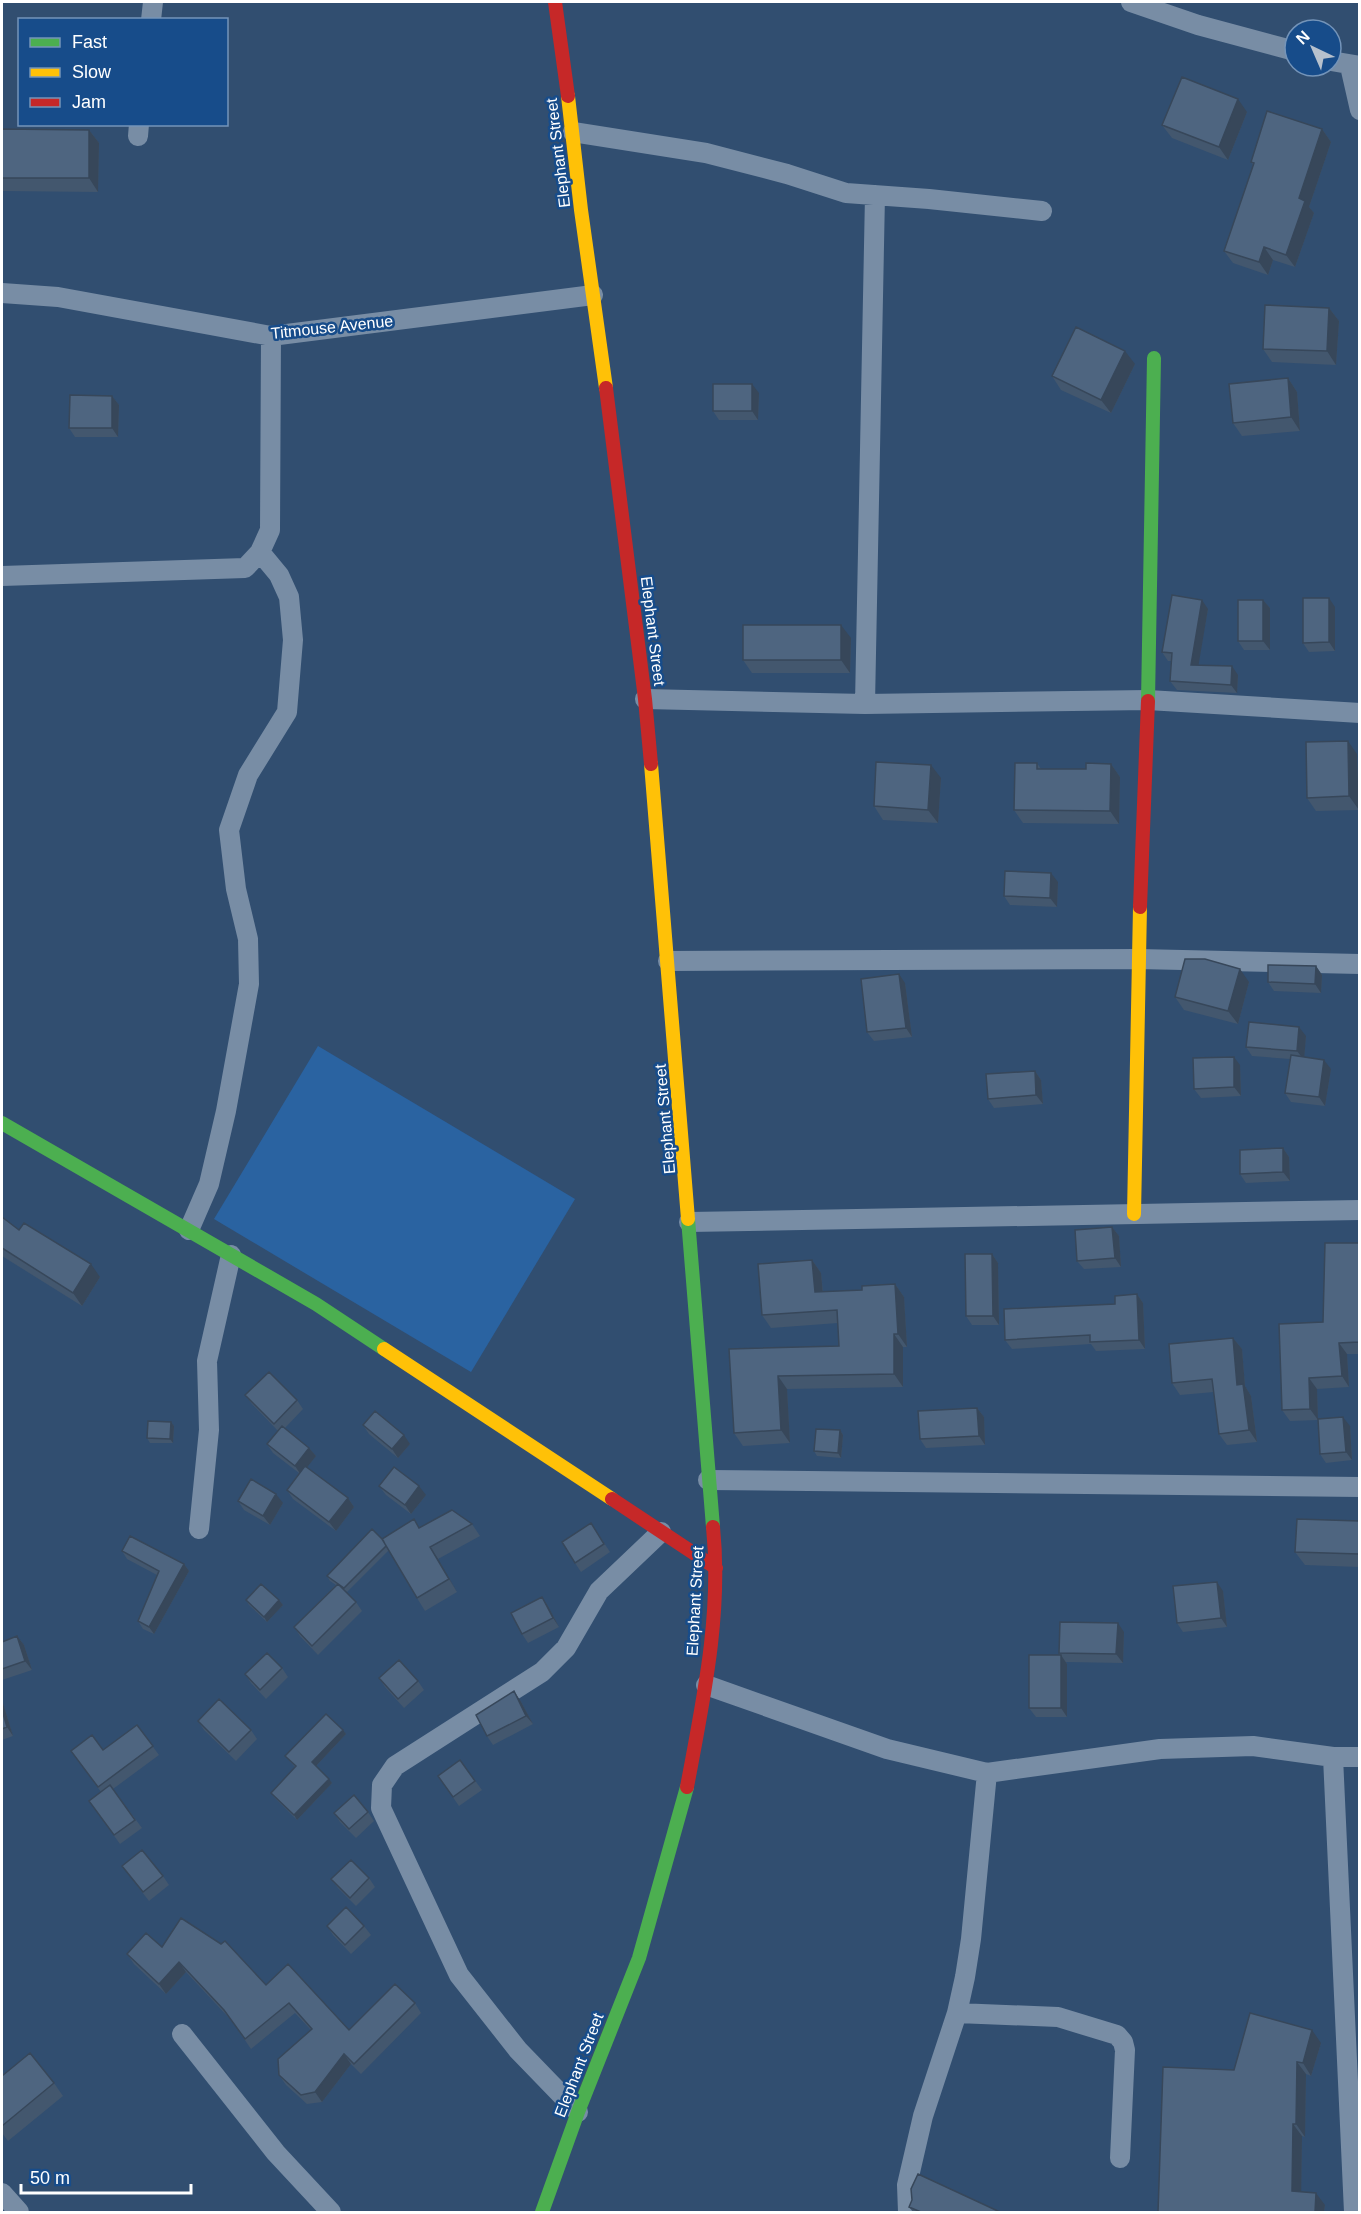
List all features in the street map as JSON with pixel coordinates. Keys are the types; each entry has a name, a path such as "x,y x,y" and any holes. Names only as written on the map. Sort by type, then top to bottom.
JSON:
{"main road":[{"name":"Elephant Street","path":"542,2212 578,2112 639,1958 685,1798 706,1685 714,1615 716,1568 645,699 555,2"},
{"path":"1134,1214 1138,959 1148,700 1154,358"},
{"path":"2,1123 316,1304 716,1568"}],"street":[{"path":"151,18 153,2"},
{"path":"1131,2 1198,25 1283,48"},
{"path":"1355,66 1359,110"},
{"path":"573,132 706,153 787,174 846,193 1042,211"},
{"path":"865,704 875,195"},
{"name":"Titmouse Avenue","path":"2,293 58,297 271,336 593,295"},
{"path":"2,576 245,568 260,552 270,530 271,336"},
{"path":"189,1230 209,1184 226,1111 249,984 248,939 236,889 229,830 248,775 286,712 293,640 289,597 279,575 260,552"},
{"path":"645,699 865,704 1148,700 1359,713"},
{"path":"668,961 1138,959 1359,963"},
{"path":"689,1222 1359,1210"},
{"path":"199,1529 209,1430 207,1361 231,1255"},
{"path":"708,1480 1359,1487"},
{"path":"578,2112 518,2050 459,1975 381,1808 382,1785 395,1766 542,1672 566,1648 599,1591 661,1532"},
{"path":"706,1685 887,1749 987,1773 1160,1749 1253,1746 1359,1757"},
{"path":"1333,1756 1354,2212"},
{"path":"908,2212 906,2185 957,2013 971,1939 987,1773"},
{"path":"957,2013 1058,2018 1117,2035 1123,2042 1125,2050 1120,2158"},
{"path":"182,2034 276,2153 331,2212"},
{"path":"2,2193 19,2212"}],"shaded area":[{"path":"318,1046 575,1199 471,1372 214,1219"}],"building":[{"path":"1182,77 1238,99 1219,147 1162,125"},
{"path":"1267,111 1322,129 1299,198 1305,201 1286,255 1264,247 1259,262 1224,251 1254,163 1251,162"},
{"path":"2,129 89,130 89,178 2,178"},
{"path":"1265,305 1329,308 1327,351 1263,349"},
{"path":"1076,327 1125,351 1101,400 1052,376"},
{"path":"1288,378 1291,417 1233,423 1229,384"},
{"path":"713,384 752,384 752,411 713,411"},
{"path":"70,395 112,396 112,428 69,428"},
{"path":"1172,595 1202,600 1191,665 1232,666 1231,685 1170,681 1172,653 1162,652"},
{"path":"1303,598 1329,598 1329,642 1303,643"},
{"path":"1238,600 1263,600 1263,641 1238,641"},
{"path":"743,625 841,625 841,660 743,660"},
{"path":"1348,741 1349,796 1307,798 1306,742"},
{"path":"876,762 931,765 928,810 874,806"},
{"path":"1015,763 1037,763 1037,769 1086,769 1086,763 1111,764 1110,811 1014,810"},
{"path":"1005,871 1051,873 1050,898 1004,896"},
{"path":"1185,959 1205,959 1240,969 1228,1011 1175,997"},
{"path":"1268,965 1316,966 1315,984 1268,982"},
{"path":"899,974 906,1028 867,1032 861,979"},
{"path":"1249,1022 1299,1027 1297,1051 1246,1047"},
{"path":"1291,1055 1324,1060 1319,1097 1285,1093"},
{"path":"1234,1057 1234,1087 1194,1089 1193,1058"},
{"path":"1035,1071 1036,1095 988,1099 986,1074"},
{"path":"1283,1148 1283,1172 1240,1174 1240,1150"},
{"path":"2,1217 19,1230 24,1223 91,1264 73,1293 2,1248"},
{"path":"1112,1227 1115,1258 1077,1261 1075,1230"},
{"path":"1325,1243 1359,1243 1359,1342 1339,1343 1342,1376 1309,1378 1310,1409 1282,1410 1279,1324 1323,1322"},
{"path":"965,1254 992,1254 993,1316 966,1316"},
{"path":"812,1260 815,1292 862,1290 862,1286 895,1284 898,1334 894,1334 894,1374 778,1376 781,1430 734,1433 729,1349 839,1346 837,1310 762,1315 758,1264"},
{"path":"1137,1294 1139,1340 1090,1342 1090,1335 1005,1340 1004,1309 1115,1304 1115,1296"},
{"path":"1233,1338 1237,1385 1243,1384 1249,1430 1219,1434 1212,1379 1172,1383 1169,1344"},
{"path":"269,1372 297,1400 274,1424 245,1395"},
{"path":"977,1408 979,1436 920,1439 918,1411"},
{"path":"375,1411 404,1435 392,1449 363,1425"},
{"path":"1343,1417 1346,1452 1320,1454 1318,1419"},
{"path":"148,1421 171,1422 170,1439 147,1438"},
{"path":"282,1426 309,1448 295,1466 267,1444"},
{"path":"816,1429 840,1430 838,1453 814,1451"},
{"path":"305,1466 348,1498 329,1522 287,1490"},
{"path":"394,1467 419,1486 405,1505 379,1486"},
{"path":"251,1479 276,1494 263,1516 238,1501"},
{"path":"452,1510 472,1524 430,1547 449,1579 417,1598 382,1539 414,1519 419,1528"},
{"path":"1297,1519 1359,1521 1359,1554 1295,1552"},
{"path":"591,1523 604,1544 575,1563 562,1542"},
{"path":"372,1529 386,1546 344,1588 327,1576"},
{"path":"130,1536 184,1564 149,1627 138,1621 159,1571 122,1551"},
{"path":"1217,1582 1221,1618 1177,1623 1173,1586"},
{"path":"261,1584 279,1600 264,1617 246,1600"},
{"path":"338,1584 356,1602 312,1646 294,1627"},
{"path":"542,1597 553,1618 522,1634 511,1613"},
{"path":"1060,1622 1118,1623 1116,1654 1059,1653"},
{"path":"17,1636 25,1661 2,1669 2,1642"},
{"path":"267,1653 282,1668 260,1690 245,1674"},
{"path":"1029,1655 1061,1655 1061,1708 1029,1708"},
{"path":"399,1660 418,1681 398,1699 379,1678"},
{"path":"514,1691 526,1716 487,1736 476,1715"},
{"path":"219,1699 251,1730 229,1752 198,1721"},
{"path":"2,1710 7,1727 2,1729"},
{"path":"326,1714 343,1730 312,1762 329,1779 294,1815 271,1793 296,1766 285,1756"},
{"path":"137,1725 153,1746 98,1787 71,1751 92,1735 103,1750"},
{"path":"460,1760 475,1781 453,1797 438,1776"},
{"path":"110,1785 135,1820 114,1835 89,1801"},
{"path":"354,1795 368,1812 349,1829 334,1813"},
{"path":"142,1850 163,1876 143,1892 122,1866"},
{"path":"351,1860 369,1878 350,1898 331,1879"},
{"path":"346,1907 364,1926 345,1945 327,1926"},
{"path":"181,1918 221,1944 225,1941 266,1985 288,1964 349,2030 395,1984 415,2003 354,2064 344,2054 315,2092 301,2095 279,2075 278,2059 312,2029 289,2003 245,2039 224,2010 179,1962 159,1984 127,1954 146,1933 162,1947"},
{"path":"1250,2013 1312,2030 1303,2063 1297,2062 1292,2191 1316,2193 1315,2212 1158,2212 1163,2067 1234,2070"},
{"path":"30,2053 54,2083 2,2126 2,2076"},
{"path":"918,2174 1000,2212 921,2212 909,2207 912,2200 911,2189"}],"traffic: fast":[{"path":"1148,701 1154,358"},
{"path":"2,1123 316,1304 384,1349"},
{"path":"688,1219 713,1527"},
{"path":"542,2212 578,2112 639,1958 687,1787"}],"traffic: slow":[{"path":"568,96 581,210 606,388"},
{"path":"651,764 688,1219"},
{"path":"1134,1214 1140,907"},
{"path":"384,1349 612,1499"}],"traffic: jam":[{"path":"555,2 568,96"},
{"path":"606,388 651,764"},
{"path":"1140,907 1148,701"},
{"path":"612,1499 716,1568"},
{"path":"687,1787 705,1690 713,1625 715,1592 713,1527"}]}
